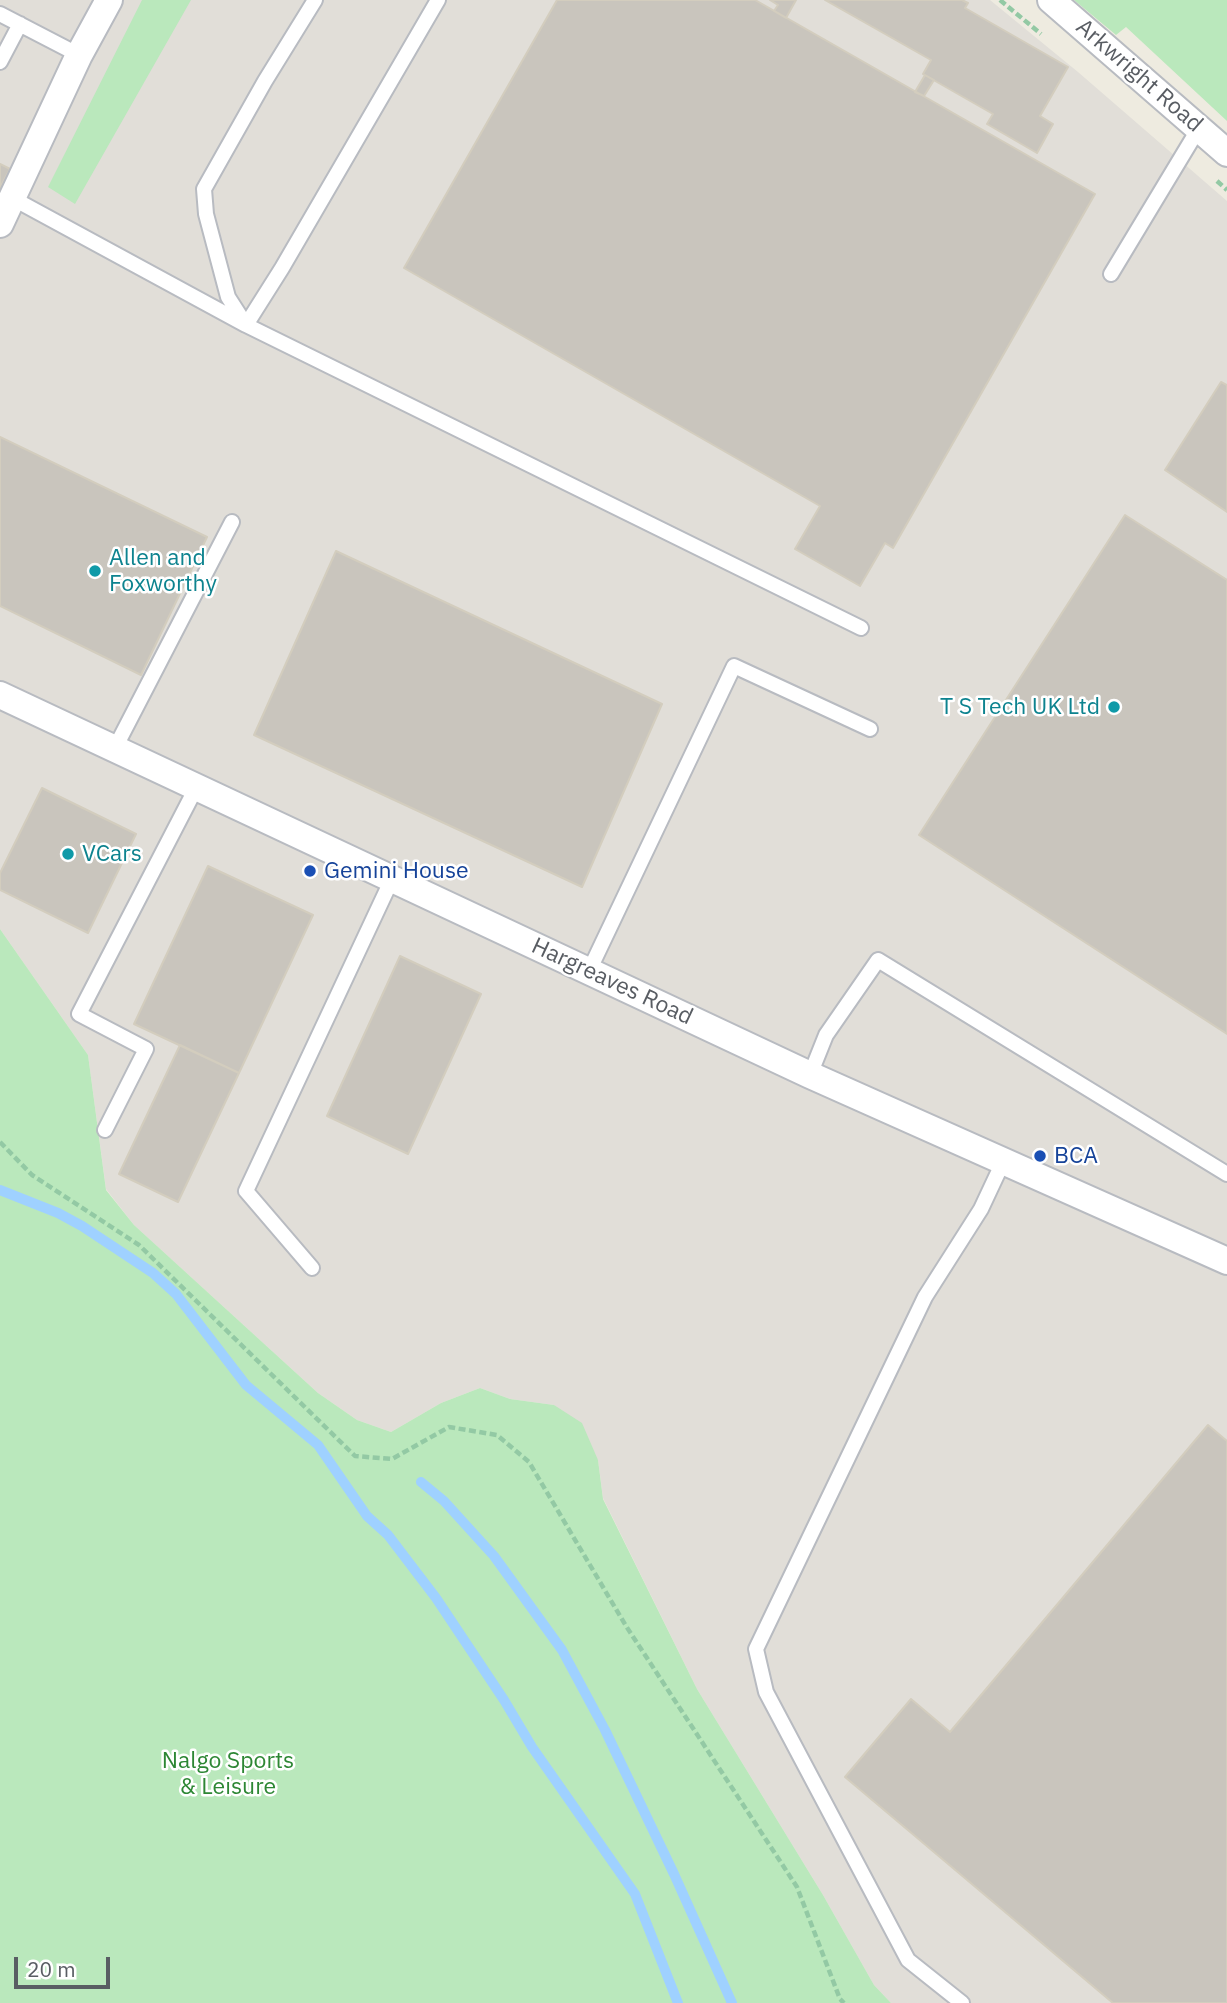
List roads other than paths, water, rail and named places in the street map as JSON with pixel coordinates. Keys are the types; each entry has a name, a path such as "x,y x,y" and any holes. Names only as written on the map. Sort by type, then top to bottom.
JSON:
{"street":[{"path":"0,224 79,55 108,0"},
{"name":"Arkwright Road","path":"1051,0 1227,153"},
{"name":"Hargreaves Road","path":"0,695 810,1075 1227,1261"}],"lane":[{"path":"246,325 228,297 206,214 204,189 315,0"},
{"path":"246,325 438,0"},
{"path":"0,14 79,55"},
{"path":"0,62 20,24"},
{"path":"1111,274 1199,128"},
{"path":"12,198 246,325 861,628"},
{"path":"115,748 232,522"},
{"path":"589,971 734,666 870,729"},
{"path":"106,1130 146,1049 79,1014 196,788"},
{"path":"312,1268 246,1191 392,880"},
{"path":"810,1075 826,1035 878,960 1227,1174"},
{"path":"962,2003 908,1960 766,1692 756,1649 925,1297 981,1209 1003,1162"}],"waterway":[{"path":"0,1190 58,1213 82,1226 153,1273 176,1294 246,1385 318,1445 367,1516 388,1535 436,1598 532,1747 635,1894 678,2003"},
{"path":"421,1482 444,1501 494,1556 562,1650 605,1730 732,2003"}],"place":[{"name":"Allen and Foxworthy","path":"95,571"},
{"name":"T S Tech UK Ltd","path":"1114,707"},
{"name":"VCars","path":"68,854"},
{"name":"Gemini House","path":"310,871"},
{"name":"BCA","path":"1040,1156"}],"park label":[{"name":"Nalgo Sports & Leisure","path":"228,1774"}]}
